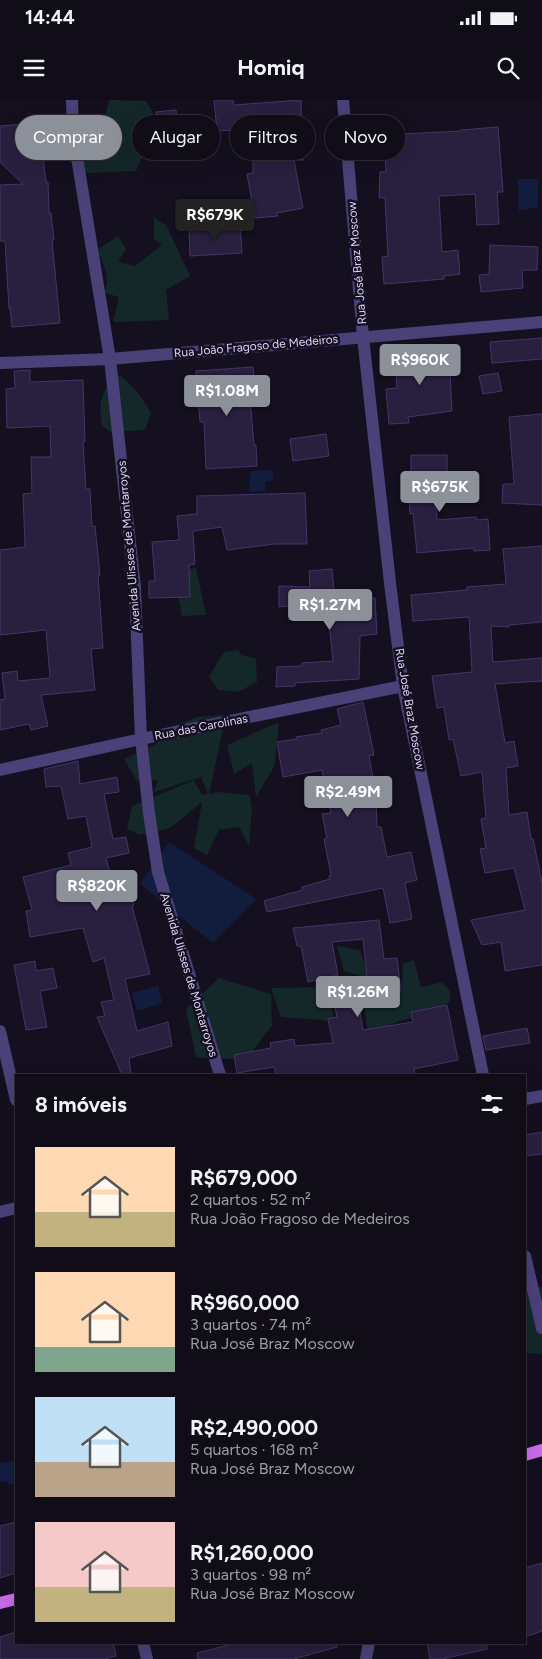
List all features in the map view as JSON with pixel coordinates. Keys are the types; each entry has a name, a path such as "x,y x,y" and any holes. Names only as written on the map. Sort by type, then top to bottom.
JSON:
{"main road":[{"path":"526,1455 542,1450"},
{"path":"0,1603 15,1599"}],"street":[{"name":"Avenida Ulisses de Montarroyos","path":"72,100 73,133 110,359 135,588 141,739 149,814 158,872 220,1074"},
{"name":"Rua José Braz Moscow","path":"343,100 363,337 403,686 483,1074"},
{"name":"Rua João Fragoso de Medeiros","path":"0,363 110,359 542,322"},
{"name":"Rua das Carolinas","path":"0,770 141,739 403,686"},
{"path":"0,1032 15,1096"},
{"path":"526,1099 542,1096"},
{"path":"0,1212 15,1208"},
{"path":"526,1260 542,1328"},
{"path":"144,1644 147,1659"},
{"path":"366,1659 369,1644"}],"green space":[{"path":"109,100 146,101 153,113 152,115 132,115 132,160 141,160 136,171 86,173 67,160 122,160 122,115 105,115"},
{"path":"154,218 166,225 190,276 166,290 169,320 113,322 119,297 105,293 107,276 97,250 118,236 126,249 118,262 135,266 162,245 154,239"},
{"path":"116,374 132,386 151,413 145,430 110,432 102,426 102,398"},
{"path":"196,568 206,615 182,616 174,572"},
{"path":"238,650 241,655 256,659 257,682 238,692 218,690 209,677 224,652"},
{"path":"226,715 209,794 218,792 249,795 252,809 249,846 239,827 219,830 207,855 194,848 202,802 170,828 140,835 127,829 132,806 194,780 202,795 208,794 201,777 154,792 158,780 137,781 124,759 155,745 176,725 197,717"},
{"path":"279,722 274,767 256,797 252,763 234,774 227,745"},
{"path":"337,946 360,950 375,996 401,993 403,964 414,960 421,987 442,982 450,991 450,1002 425,1015 368,1032 360,976 344,971"},
{"path":"219,978 271,994 272,1025 249,1056 229,1059 196,1057 186,1009"},
{"path":"327,987 334,1021 281,1017 271,988"},
{"path":"542,1287 542,1354 526,1353 526,1288"}],"water":[{"path":"518,179 538,179 538,207 519,211"},
{"path":"273,470 273,480 265,482 265,491 249,491 251,471"},
{"path":"169,842 256,899 213,943 140,884"},
{"path":"158,986 162,1003 137,1011 132,993"},
{"path":"15,1460 15,1484 9,1485 6,1481 0,1482 0,1463"}],"building":[{"path":"214,100 233,100 234,105 301,100 302,115 230,115 230,130 220,131 220,115 215,115"},
{"path":"176,110 176,115 156,115 156,112"},
{"path":"15,125 15,160 43,160 46,182 48,182 49,213 51,213 54,240 52,240 60,323 12,327 9,309 5,241 0,241 0,185 23,184 0,162 0,126"},
{"path":"498,127 503,192 497,192 499,224 477,225 475,194 439,196 442,252 458,250 460,274 444,276 444,279 384,284 382,257 388,256 385,198 379,198 380,172 386,172 385,160 405,160 405,134"},
{"path":"253,160 294,160 303,208 277,213 278,216 255,218 247,174 253,173"},
{"path":"240,225 242,253 190,256 189,228"},
{"path":"490,245 538,247 537,270 522,270 523,288 481,292 479,275 489,274"},
{"path":"542,338 542,359 492,363 490,342"},
{"path":"449,351 452,411 408,417 409,423 389,424 386,389 397,388 395,354"},
{"path":"253,367 255,387 249,387 257,466 206,469 204,422 200,422 196,371"},
{"path":"30,370 30,382 83,380 85,442 83,442 86,489 90,489 92,527 95,526 100,575 98,575 103,648 91,649 95,690 41,695 48,726 31,730 29,724 0,730 0,700 5,699 2,673 17,671 18,681 50,678 46,630 0,635 0,550 25,547 23,494 32,493 31,457 51,457 50,426 7,428 6,389 15,388 14,371"},
{"path":"498,373 502,391 483,394 479,376"},
{"path":"542,414 542,505 502,503 503,484 514,484 509,417"},
{"path":"326,434 329,456 293,461 290,439"},
{"path":"411,455 447,455 447,476 434,476 437,520 476,517 477,520 488,519 490,550 474,551 474,548 417,553 413,513 410,514"},
{"path":"305,493 307,544 275,544 227,550 222,527 193,531 195,564 189,565 190,597 149,598 149,581 155,581 152,542 179,540 177,516 197,514 197,496"},
{"path":"542,546 542,622 509,625 509,627 491,626 493,662 542,658 542,681 495,684 505,743 514,741 518,766 506,768 509,815 527,812 531,839 533,839 542,883 542,965 505,971 501,942 482,945 471,920 525,910 514,868 485,873 480,849 486,848 481,819 486,818 482,772 461,776 453,739 449,740 444,707 437,708 432,676 472,672 469,617 413,621 411,595 467,590 467,587 506,584 503,549"},
{"path":"332,569 335,602 375,598 377,634 360,636 359,679 295,683 295,686 276,687 277,667 302,666 302,663 333,661 327,603 279,607 279,586 310,587 309,571"},
{"path":"363,702 374,755 369,756 376,794 377,827 381,827 387,857 411,852 417,880 405,883 412,919 390,923 383,888 267,912 264,901 302,890 302,887 330,879 329,876 331,875 324,839 327,838 322,814 331,813 322,770 283,777 277,742 322,733 321,730 341,725 337,709"},
{"path":"78,761 80,784 117,777 119,792 104,794 113,839 126,837 129,853 106,858 115,891 128,887 150,974 125,979 137,1031 168,1022 172,1046 129,1058 131,1074 122,1074 97,1017 105,1016 101,1002 114,1000 104,958 93,962 83,928 30,937 26,911 32,910 23,877 71,865 68,853 92,847 86,816 68,819 61,786 46,787 44,769"},
{"path":"379,920 384,959 397,958 401,991 357,995 363,1030 413,1022 411,1012 447,1005 458,1060 414,1069 415,1074 276,1074 274,1067 237,1073 234,1055 271,1048 270,1043 294,1039 295,1046 333,1043 328,1019 337,1017 330,982 367,976 363,939 332,942 338,975 308,982 301,946 297,946 293,928"},
{"path":"35,961 36,971 53,968 57,988 40,991 47,1027 26,1030 14,965"},
{"path":"527,1028 530,1043 486,1050 483,1036"},
{"path":"542,1132 542,1154 526,1156 526,1135"},
{"path":"15,1522 15,1573 0,1578 0,1526"},
{"path":"542,1563 542,1631 526,1637 526,1568"},
{"path":"15,1632 15,1644 113,1644 116,1656 105,1659 0,1659 0,1637"},
{"path":"233,1644 336,1644 337,1647 294,1659 198,1659 197,1653"},
{"path":"427,1644 486,1644 487,1649 442,1659 430,1659"}]}
